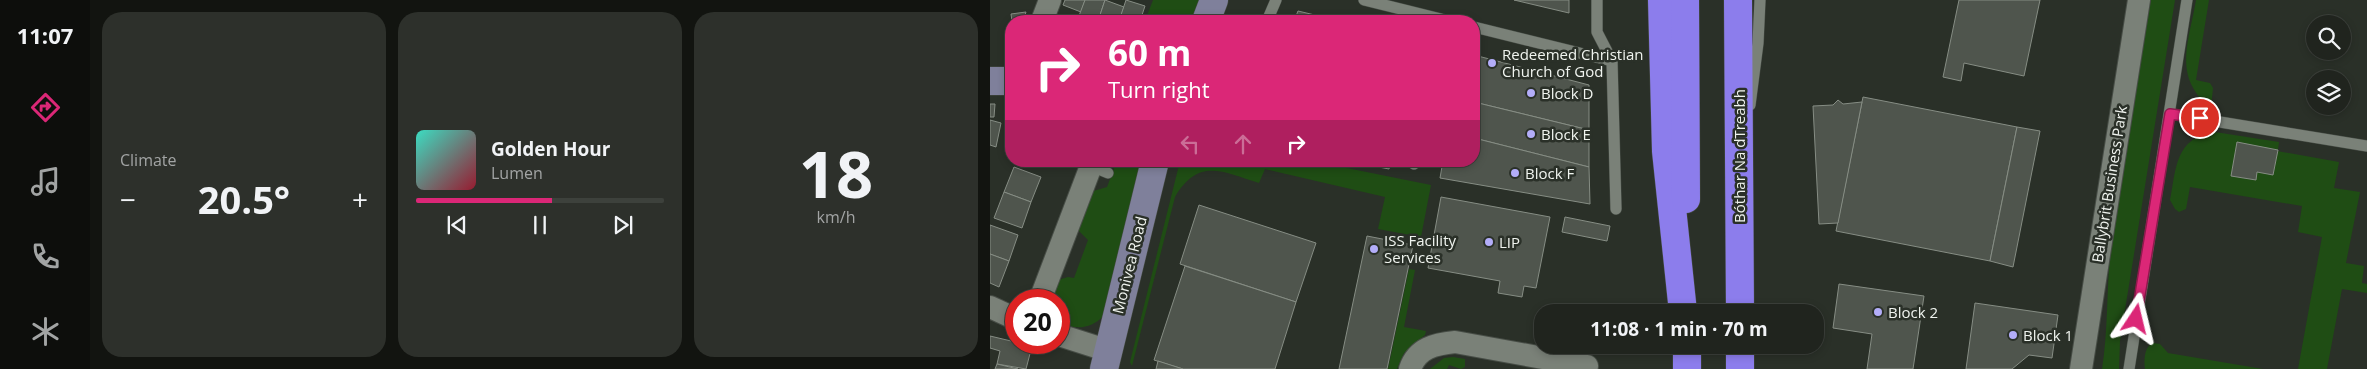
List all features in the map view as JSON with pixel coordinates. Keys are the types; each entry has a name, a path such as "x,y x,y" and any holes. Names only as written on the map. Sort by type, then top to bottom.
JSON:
{"highway":[{"path":"1662,0 1666,151 1682,304"},
{"path":"1686,0 1687,304"},
{"name":"Bóthar Na dTreabh","path":"1738,0 1740,304"},
{"path":"1740,354 1740,369"}],"main road":[{"path":"1208,15 1214,0"},
{"path":"990,80 1005,81"},
{"name":"Monivea Road","path":"1107,360 1154,167"}],"street":[{"path":"1044,15 1050,0"},
{"name":"Ballybrit Business Park","path":"2081,369 2139,0"},
{"path":"1045,289 1100,169"},
{"path":"990,307 1005,314"},
{"path":"1070,341 1107,360"},
{"path":"1410,369 1418,355 1425,349 1438,344 1455,342 1587,366"}],"lane":[{"path":"1270,15 1276,0"},
{"path":"1364,0 1424,15"},
{"path":"1597,0 1598,32 1612,61 1616,209"},
{"path":"1740,190 1758,43 1760,0"},
{"path":"2130,369 2187,0"},
{"path":"1480,28 1612,61"},
{"path":"2170,114 2367,146"}],"green space":[{"path":"1153,0 1199,0 1193,15 1147,15"},
{"path":"2151,0 2175,0 2120,341 2119,369 2102,369 2106,336 2112,236"},
{"path":"2196,0 2209,0 2196,80 2210,83 2213,88 2211,108 2199,96 2191,84 2187,71 2187,44"},
{"path":"2215,132 2279,142 2278,150 2237,143 2231,176 2255,180 2257,172 2277,151 2339,162 2334,188 2360,192 2346,263 2364,266 2362,283 2367,284 2367,293 2342,289 2327,369 2298,369 2322,237 2298,232 2302,206 2190,187 2186,209 2179,212 2170,200 2176,166 2185,148 2192,140"},
{"path":"1115,167 1141,167 1103,316 1093,324 1076,327 1070,326 1070,289 1054,289 1058,280 1068,277 1074,278 1088,240 1078,230 1090,192 1107,187"},
{"path":"1179,167 1342,167 1431,185 1421,237 1378,229 1385,197 1265,169 1259,183 1222,172 1202,172 1193,176 1184,184 1175,197 1132,366 1130,362"},
{"path":"1409,269 1415,270 1404,327 1426,331 1425,335 1404,353 1397,369 1388,369"},
{"path":"2153,343 2160,344 2168,353 2263,369 2145,369 2146,351"},
{"path":"1444,358 1465,359 1465,367 1461,369 1449,365 1447,369 1430,369"}],"building":[{"path":"1065,0 1085,0 1081,12 1063,5"},
{"path":"1085,0 1105,0 1100,15 1079,15"},
{"path":"1105,0 1124,7 1121,15 1100,15"},
{"path":"1126,0 1145,6 1142,15 1121,15"},
{"path":"1514,0 1569,0 1569,13"},
{"path":"1959,0 2040,0 2024,76 1964,63 1961,81 1943,77"},
{"path":"1298,11 1315,15 1296,15"},
{"path":"1026,12 1025,15 1011,14"},
{"name":"Block D","path":"1480,57 1589,85 1589,130 1480,103"},
{"path":"1863,97 2017,127 1990,261 1836,231"},
{"path":"1838,100 1843,104 1862,102 1838,223 1819,224 1813,106 1833,105"},
{"name":"Block E","path":"1480,103 1589,130 1589,167 1480,140"},
{"path":"990,104 995,104 994,117 990,117"},
{"path":"990,120 1001,123 996,147 990,145"},
{"path":"2017,127 2040,131 2013,267 1990,261"},
{"name":"Block F","path":"1480,140 1589,167 1590,204 1440,178 1442,167 1480,167"},
{"path":"2237,142 2278,150 2273,175 2257,172 2256,180 2231,176"},
{"path":"1014,167 1041,177 1031,202 1004,192"},
{"path":"1004,192 1031,202 1022,228 994,218"},
{"name":"LIP","path":"1441,197 1550,217 1536,288 1524,286 1522,297 1498,293 1500,281 1428,268"},
{"path":"1199,205 1316,243 1296,302 1180,264"},
{"path":"1565,217 1610,226 1607,241 1562,232"},
{"path":"990,225 1018,235 1009,261 990,254"},
{"path":"1367,236 1413,245 1387,369 1339,369"},
{"path":"990,254 1009,261 999,287 990,283"},
{"path":"1185,266 1296,302 1275,369 1183,369 1154,360"},
{"name":"Block 2","path":"1839,284 1924,296 1913,369 1867,369 1872,334 1833,328"},
{"name":"Block 1","path":"1975,303 2058,315 2052,358 2029,355 2012,369 1966,369"},
{"path":"990,336 1005,340 1005,354 1030,354 1026,369 997,364 1000,351 990,348"},
{"path":"1158,361 1183,369 1156,369"},
{"path":"997,364 1018,369 995,369"}],"place":[{"name":"Redeemed Christian Church of God","path":"1492,63"},
{"name":"Block D","path":"1531,93"},
{"name":"Block E","path":"1531,134"},
{"name":"Block F","path":"1515,173"},
{"name":"LIP","path":"1489,242"},
{"name":"ISS Facility Services","path":"1374,249"},
{"name":"Block 2","path":"1878,312"},
{"name":"Block 1","path":"2013,335"}],"route":[{"path":"2136,319 2170,114 2200,118"}]}
